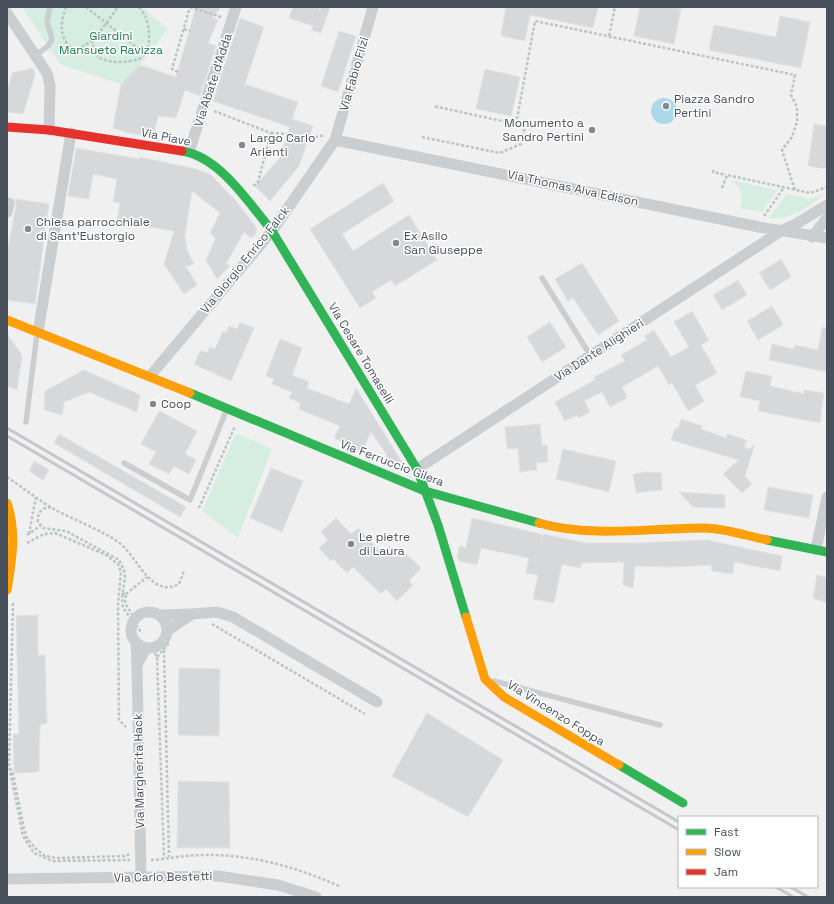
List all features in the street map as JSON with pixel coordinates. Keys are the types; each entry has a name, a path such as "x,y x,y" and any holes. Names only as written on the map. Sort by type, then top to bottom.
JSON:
{"street":[{"name":"Via Abate d'Adda","path":"189,152 205,107 236,7"},
{"name":"Via Fabio Filzi","path":"335,140 373,7"},
{"path":"7,13 47,73 50,86 49,130"},
{"name":"Via Piave","path":"7,127 71,133 189,152 215,165 243,195 272,230"},
{"path":"38,332 71,133"},
{"name":"Via Thomas Alva Edison","path":"335,140 759,227 812,237 827,238"},
{"name":"Via Giorgio Enrico Falck","path":"150,376 272,230 335,140"},
{"name":"Via Dante Alighieri","path":"417,469 781,231 796,224 827,205"},
{"path":"812,237 827,218"},
{"name":"Via Cesare Tomaselli","path":"272,230 417,469 425,491"},
{"name":"Via Thomas Alva Edison","path":"812,237 827,243"},
{"name":"Via Ferruccio Gilera","path":"7,320 150,376 425,491 552,527 595,531 706,528 822,550"},
{"name":"Via Vincenzo Foppa","path":"425,491 438,525 486,679 504,697 684,803"},
{"path":"822,550 827,497"},
{"path":"7,504 12,515 13,534 7,590"},
{"name":"Via Margherita Hack","path":"192,614 170,635 166,636 156,647 141,646 131,633 131,627 135,619 144,613 149,612 159,615 217,612 234,617 377,702"},
{"path":"159,615 166,625 170,635"},
{"name":"Via Margherita Hack","path":"141,646 137,665 141,877"},
{"name":"Via Carlo Bestetti","path":"7,880 218,876 278,884 316,897"}],"lane":[{"path":"36,55 48,46 52,39 47,22 50,7"},
{"path":"542,278 590,356"},
{"path":"26,422 38,332"},
{"path":"124,463 190,500 227,409"},
{"path":"486,679 660,726"}],"path":[{"path":"66,7 62,24 66,43 73,49 78,48 92,40 118,7"},
{"path":"86,7 145,54"},
{"path":"92,40 95,54 105,60 136,60 145,54 148,44 148,23 139,7"},
{"path":"178,72 172,69 190,7 232,21"},
{"path":"609,36 615,7"},
{"path":"516,124 535,21 795,75 791,95 797,108 797,122 792,137 782,150 795,190"},
{"path":"184,29 190,31"},
{"path":"422,137 500,153 521,144 525,126 433,106"},
{"path":"205,107 271,133 287,134"},
{"path":"243,195 258,182 271,133"},
{"path":"714,170 713,172 783,189 810,193 827,187"},
{"path":"722,188 727,175"},
{"path":"759,227 764,216 783,189"},
{"path":"199,508 240,414"},
{"path":"7,477 51,507 117,542 129,553 147,577 158,587 168,588 179,584 184,571"},
{"path":"29,534 36,497"},
{"path":"51,507 42,509 38,514 38,522 42,528 59,529 70,532 118,560 124,570 125,577 122,594 131,617"},
{"path":"23,546 39,536 55,533 106,555 118,564 121,572 122,594 119,720 129,730"},
{"path":"122,594 147,577"},
{"path":"12,608 8,767 13,774 27,838 35,848 45,856 57,860 129,860"},
{"path":"207,622 365,714"},
{"path":"169,857 164,650 170,635"},
{"path":"164,650 157,657 164,858"},
{"path":"57,860 126,856 132,851"},
{"path":"155,859 169,857 231,856 274,862 303,871 341,887"}],"green space":[{"name":"Giardini Mansueto Ravizza","path":"22,7 141,7 168,29 140,65 121,84 61,65"},
{"path":"731,180 777,190 762,212 740,208 742,199 741,192 738,186"},
{"path":"787,194 809,199 825,194 806,208 792,215 769,218"},
{"path":"236,433 272,449 238,538 202,511"}],"water":[{"path":"664,98 673,102 677,111 673,120 664,124 655,120 651,111 655,102"}],"building":[{"path":"196,7 221,7 212,18 218,20 208,43 216,46 200,96 185,90 176,118 158,116 153,137 129,133 113,128 121,84 140,65 176,77"},
{"path":"293,7 330,7 321,33 312,30 313,26 289,18"},
{"path":"506,7 598,7 593,28 530,15 525,41 501,36"},
{"path":"640,7 671,7 681,9 674,44 634,36"},
{"path":"780,16 810,22 801,68 709,50 714,25 776,37"},
{"path":"240,18 264,27 245,84 298,102 292,119 313,126 299,166 270,201 255,186 279,159 290,127 213,101"},
{"path":"339,31 356,36 338,92 321,86"},
{"path":"33,68 35,75 23,114 7,112 7,93 12,73"},
{"path":"485,69 520,77 511,116 476,109"},
{"path":"814,124 827,126 827,169 808,166"},
{"path":"76,148 139,159 140,157 196,169 210,174 236,201 256,227 256,234 251,238 244,232 226,264 230,266 217,279 206,260 216,238 210,233 220,213 192,191 185,235 187,250 194,264 186,267 197,285 184,294 164,264 174,231 117,222 120,203 113,202 117,179 93,174 89,199 68,196"},
{"name":"Ex Asilo San Giuseppe","path":"383,183 394,201 342,234 353,251 409,215 437,260 395,286 391,280 372,292 376,298 360,308 310,229"},
{"name":"Chiesa parrocchiale di Sant'Eustorgio","path":"15,199 49,204 35,304 7,300 7,254 16,205"},
{"path":"781,259 791,277 770,290 759,273"},
{"path":"582,263 619,321 598,335 573,298 568,301 555,279"},
{"path":"738,280 747,295 722,310 713,295"},
{"path":"772,306 783,325 758,340 747,321"},
{"path":"692,311 709,340 701,345 717,373 695,385 704,401 688,411 672,383 669,385 658,366 622,387 627,398 610,407 602,392 584,401 590,412 578,418 577,415 565,421 555,402 595,380 594,377 625,361 621,355 647,340 644,336 654,330 671,357 689,347 674,322"},
{"path":"240,322 254,328 231,381 194,364 201,350 207,353 210,347 215,349 223,331 226,333 229,326 237,329"},
{"path":"550,322 566,347 542,362 527,337"},
{"path":"822,327 827,328 827,372 769,360 772,344 794,349 795,345 818,350"},
{"path":"7,334 22,355 17,390 7,386"},
{"path":"280,339 302,348 292,375 309,382 307,388 349,404 356,388 403,464 400,468 383,461 387,455 371,432 362,451 334,438 340,426 299,409 301,403 289,398 292,392 272,384 274,379 266,376"},
{"path":"84,370 140,395 137,412 89,392 64,402 62,415 44,410 45,391"},
{"path":"746,371 772,376 770,386 804,394 804,390 824,393 820,423 758,411 760,401 740,397"},
{"path":"159,411 197,431 185,454 196,460 189,474 174,466 169,474 149,464 156,452 141,444"},
{"path":"681,419 702,426 701,429 726,438 727,434 747,440 744,447 750,449 755,444 745,476 752,484 742,493 723,474 739,460 671,440 675,428 678,429"},
{"path":"540,424 542,446 547,445 548,462 536,463 537,470 520,472 518,448 507,449 505,427"},
{"path":"59,434 186,507 180,517 54,443"},
{"path":"563,449 616,461 609,492 556,479"},
{"path":"34,461 49,470 43,480 29,471"},
{"path":"271,468 303,481 282,532 250,518"},
{"path":"646,472 661,473 662,490 636,493 633,474"},
{"path":"768,487 813,495 809,518 764,510"},
{"path":"679,492 725,495 725,508 693,507"},
{"path":"336,518 351,534 358,528 382,553 389,546 402,558 406,554 421,568 409,581 413,585 397,601 386,589 381,594 353,567 347,573 333,559 331,561 319,548 328,540 321,532"},
{"path":"472,518 541,534 542,541 543,534 586,543 635,543 707,540 782,556 780,571 734,562 733,574 712,571 711,565 671,567 635,566 633,588 623,585 624,562 582,563 580,568 562,564 554,603 533,599 538,575 526,573 529,558 481,548 477,565 459,561 457,556 460,546 466,548"},
{"path":"817,575 827,577 827,603 813,598"},
{"path":"38,615 38,655 45,655 47,723 40,725 39,772 14,773 13,734 19,734 16,616"},
{"path":"179,668 220,669 219,736 178,735"},
{"path":"427,713 503,760 468,817 392,776"},
{"path":"178,781 229,782 230,848 177,848"}],"railway":[{"path":"7,428 678,821"},
{"path":"7,436 678,829"},
{"path":"778,888 793,897"},
{"path":"792,888 808,897"}],"traffic: fast":[{"path":"182,151 196,155 209,162 221,172 233,183 272,231 417,469 438,525 466,617"},
{"path":"190,393 425,491 539,523"},
{"path":"767,540 827,552"},
{"path":"619,765 683,803"}],"traffic: slow":[{"path":"7,320 190,393"},
{"path":"7,503 13,535 12,557 7,590"},
{"path":"539,523 559,528 600,531 712,528 767,540"},
{"path":"466,617 485,679 504,697 619,765"}],"traffic: jam":[{"path":"7,127 49,130 182,151"}],"place":[{"name":"Piazza Sandro Pertini","path":"666,106"},
{"name":"Monumento a Sandro Pertini","path":"592,130"},
{"name":"Largo Carlo Arienti","path":"242,145"},
{"name":"Chiesa parrocchiale di Sant'Eustorgio","path":"28,229"},
{"name":"Ex Asilo San Giuseppe","path":"396,243"},
{"name":"Coop","path":"153,404"},
{"name":"Le pietre di Laura","path":"351,544"}]}
